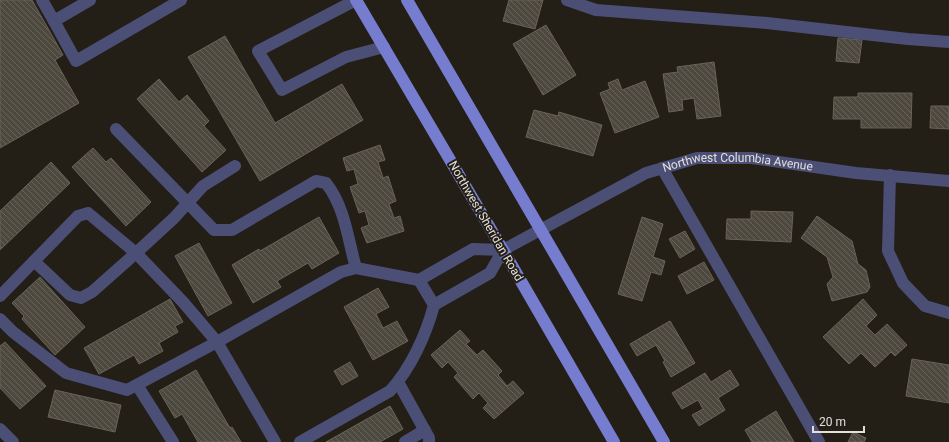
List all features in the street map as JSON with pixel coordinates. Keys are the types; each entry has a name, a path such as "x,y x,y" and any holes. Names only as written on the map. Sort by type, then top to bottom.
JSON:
{"main road":[{"name":"Northwest Sheridan Road","path":"356,0 614,442"},
{"path":"407,0 664,442"}],"street":[{"path":"42,0 76,61 181,0"},
{"path":"54,21 90,0"},
{"path":"356,0 258,51 282,90 346,57 384,47"},
{"path":"567,0 596,10 767,23 949,42"},
{"path":"116,129 214,230 232,230 316,181 326,183 335,194 356,268"},
{"name":"Northwest Columbia Avenue","path":"503,250 646,173 697,158 752,158 856,172 949,181"},
{"path":"34,261 70,295 81,298 92,292 136,253 174,218 203,186 235,166"},
{"path":"662,168 819,442"},
{"path":"890,175 888,251 903,283 925,306 949,313"},
{"path":"0,296 78,216 88,213 136,253 183,302 217,342 276,442"},
{"path":"0,319 13,332 66,373 127,390 217,342 341,272 356,268 419,280 473,250 503,250 490,273 434,305 429,323 417,351 398,382 390,391 300,442"},
{"path":"419,280 434,305"},
{"path":"398,382 430,438 405,442"},
{"path":"137,385 172,442"},
{"path":"0,429 13,442"}],"building":[{"path":"0,0 32,0 63,55 55,60 79,103 0,148"},
{"path":"509,0 543,0 535,29 503,21"},
{"path":"546,25 576,75 543,95 513,44"},
{"path":"225,36 275,123 342,84 363,120 260,181 188,57"},
{"path":"838,38 862,40 859,63 836,61"},
{"path":"714,62 721,116 697,119 694,98 682,100 683,110 669,112 663,74 678,72 677,67"},
{"path":"159,79 179,102 187,95 209,121 204,126 226,150 202,172 137,99"},
{"path":"618,79 622,90 645,81 659,117 615,133 600,93 610,89 608,83"},
{"path":"858,93 912,93 911,128 861,128 861,119 833,119 834,97 858,97"},
{"path":"931,106 949,106 949,129 930,128"},
{"path":"534,110 558,116 559,112 602,125 593,156 526,137"},
{"path":"380,145 385,160 378,162 383,178 388,176 396,201 389,204 394,218 400,216 404,231 367,243 361,228 369,225 365,211 359,213 350,187 358,184 354,169 347,171 343,158"},
{"path":"93,148 106,162 111,158 151,202 126,226 72,167"},
{"path":"51,162 70,183 0,250 0,211"},
{"path":"751,211 793,212 791,242 726,239 727,219 751,219"},
{"path":"817,216 852,241 858,264 866,270 870,287 867,292 832,301 827,284 833,277 827,257 801,238"},
{"path":"319,217 339,253 312,269 308,263 277,281 281,287 253,303 232,265 259,249 260,251"},
{"path":"642,217 663,224 653,257 665,261 661,275 651,272 642,301 618,294"},
{"path":"685,231 695,249 680,258 669,239"},
{"path":"199,243 232,303 208,316 175,256"},
{"path":"704,262 714,280 687,294 678,276"},
{"path":"40,277 85,327 55,355 22,319 24,316 12,303"},
{"path":"378,288 389,307 376,314 383,328 397,321 408,341 373,360 344,307"},
{"path":"170,299 183,322 175,326 178,332 159,343 163,351 139,364 134,355 99,374 84,348"},
{"path":"863,299 877,315 866,326 875,335 887,324 907,345 895,356 891,352 875,367 861,353 849,364 823,337"},
{"path":"670,321 695,363 671,377 663,362 665,361 656,345 637,356 630,344"},
{"path":"460,330 470,341 466,344 477,355 483,350 502,371 498,375 507,386 513,381 524,393 494,419 483,408 488,403 479,393 473,399 454,377 458,373 448,362 442,368 431,355"},
{"path":"5,342 46,386 20,409 0,388 0,346"},
{"path":"912,359 949,365 949,403 906,396"},
{"path":"350,362 358,376 342,385 334,371"},
{"path":"196,370 230,428 232,427 241,442 198,442 182,414 175,418 159,391"},
{"path":"730,370 739,385 718,398 725,410 699,426 692,415 703,409 698,400 682,409 672,393 705,373 711,382"},
{"path":"55,390 121,405 115,432 48,417"},
{"path":"390,406 403,429 380,442 326,442"},
{"path":"776,411 794,442 752,442 745,430"},
{"path":"853,432 866,438 864,442 848,442"}]}
